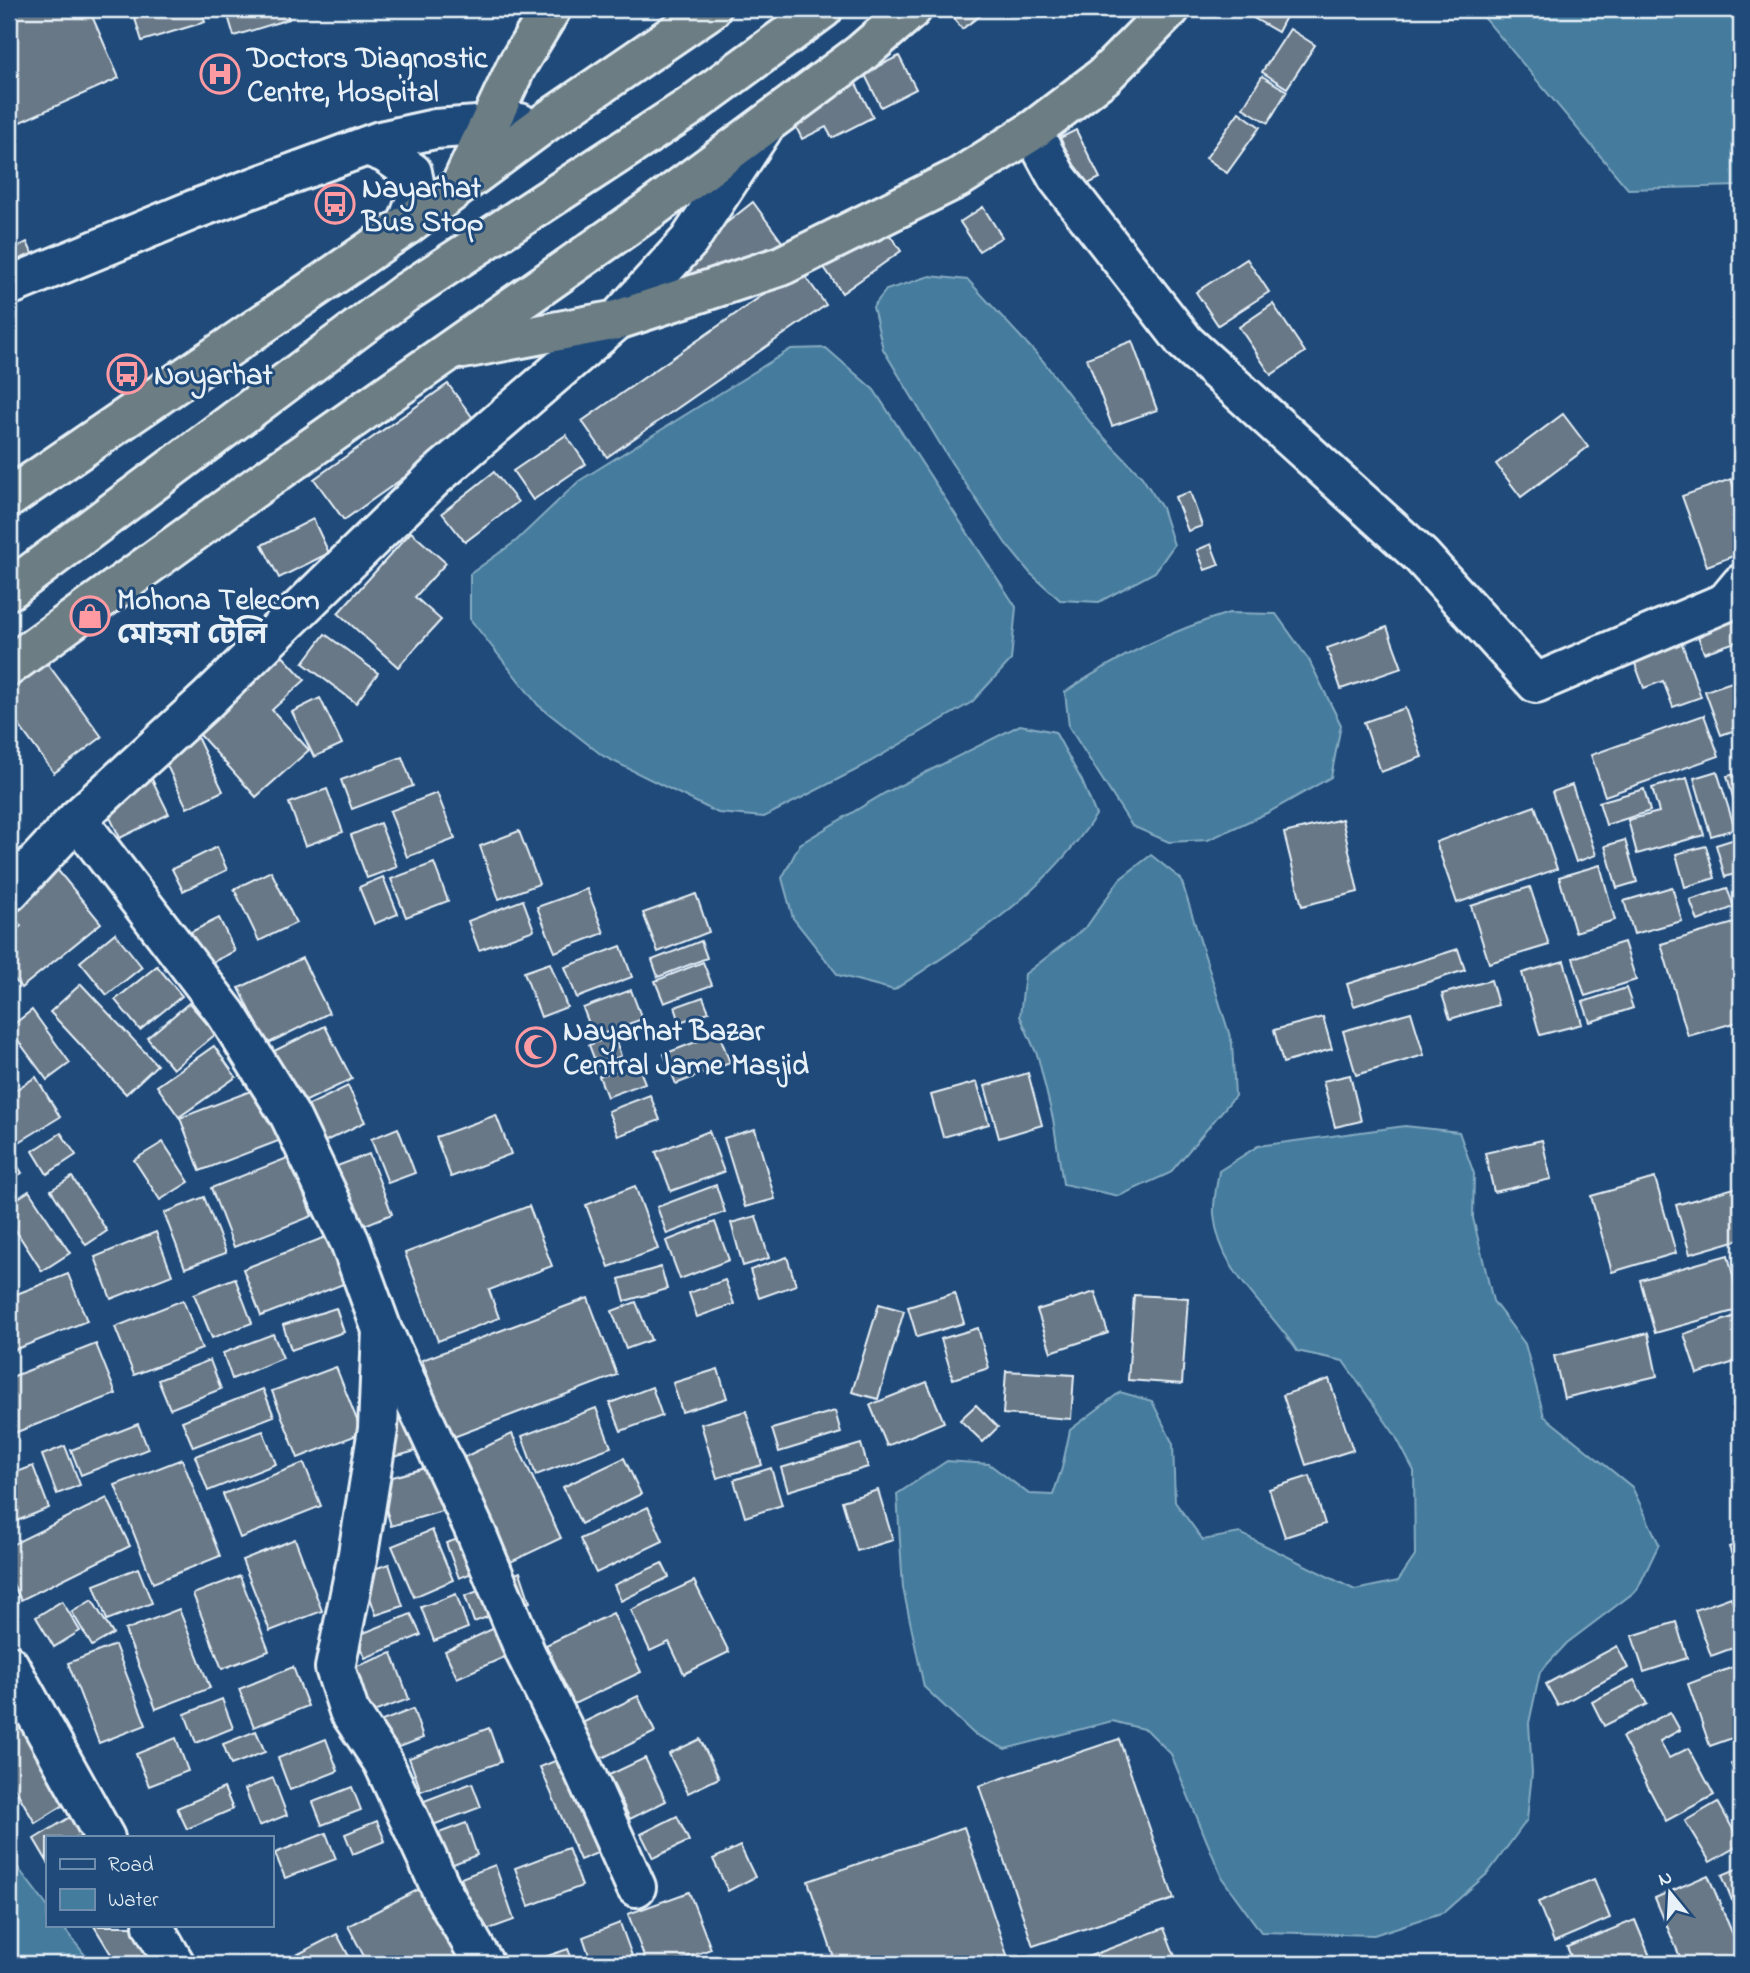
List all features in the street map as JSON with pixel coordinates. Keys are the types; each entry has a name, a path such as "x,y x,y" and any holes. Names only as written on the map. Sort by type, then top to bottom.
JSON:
{"highway":[{"path":"460,185 517,65 551,9"},
{"path":"9,498 407,225 546,122 711,9"},
{"path":"9,590 405,293 688,108 823,9"},
{"path":"9,666 257,486 650,210 860,54 912,9"},
{"path":"449,352 617,320 781,267 958,178 1032,131 1104,76 1170,9"}],"street":[{"path":"9,892 77,819 208,699 436,476 617,320 689,241 769,120"},
{"path":"9,286 193,210 408,132 546,122"},
{"path":"1032,131 1057,177 1185,342 1421,556 1536,683 1726,602 1741,584"},
{"path":"367,146 393,157 412,172 417,197 407,225"},
{"path":"77,819 227,1015 290,1116 350,1242 382,1330 477,1535 526,1654 636,1887"},
{"path":"382,1330 378,1429 358,1554 335,1668 349,1712 383,1762 445,1897 484,1964"},
{"path":"9,1665 104,1836"},
{"path":"154,1927 174,1964"}],"water":[{"path":"1477,9 1741,9 1741,186 1628,189"},
{"path":"930,276 968,280 1043,361 1094,427 1142,477 1162,508 1174,545 1155,572 1099,602 1060,600 1030,573 1006,544 951,462 883,349 873,307 886,290"},
{"path":"826,348 874,390 1016,607 1011,660 972,702 856,770 764,817 718,813 603,756 538,705 470,619 470,574 516,541 579,481 791,349"},
{"path":"1229,613 1276,614 1309,660 1341,725 1331,777 1269,812 1208,840 1169,842 1132,826 1069,727 1065,692 1144,646"},
{"path":"1020,725 1055,732 1082,781 1096,815 1075,844 1029,893 979,933 894,990 838,975 793,918 782,878 800,844 885,793"},
{"path":"1151,855 1181,879 1232,1043 1235,1096 1170,1173 1119,1196 1063,1184 1053,1119 1038,1057 1020,1016 1025,974 1087,926 1120,879"},
{"path":"1405,1126 1459,1132 1474,1174 1473,1218 1493,1301 1525,1344 1544,1416 1632,1487 1659,1544 1637,1590 1567,1643 1540,1672 1529,1723 1532,1773 1527,1820 1488,1873 1444,1912 1374,1935 1261,1932 1222,1878 1171,1754 1147,1730 1112,1721 1005,1749 974,1734 924,1687 903,1588 897,1494 947,1461 989,1464 1029,1494 1053,1495 1070,1430 1120,1392 1152,1401 1173,1444 1175,1502 1203,1540 1240,1533 1355,1590 1398,1581 1415,1556 1414,1471 1395,1435 1343,1361 1297,1351 1246,1287 1225,1254 1218,1235 1214,1209 1219,1171 1258,1146"},
{"path":"9,1856 46,1905 46,1927 63,1927 92,1964 9,1964"}],"building":[{"path":"9,9 89,9 119,78 9,127"},
{"path":"132,9 201,9 205,22 142,41"},
{"path":"226,9 285,9 289,19 234,36"},
{"path":"954,9 989,9 962,29 950,12"},
{"path":"1255,9 1290,9 1278,32 1250,16"},
{"path":"1290,29 1315,45 1287,88 1262,72"},
{"path":"899,56 916,89 881,107 864,73"},
{"path":"852,76 873,117 832,138 826,127 802,139 790,115"},
{"path":"1262,76 1287,91 1268,123 1243,108"},
{"path":"1239,112 1260,127 1227,173 1206,158"},
{"path":"1076,130 1100,178 1084,186 1060,138"},
{"path":"753,202 782,242 698,290 682,258"},
{"path":"983,207 1002,237 979,251 960,222"},
{"path":"880,221 901,251 842,293 821,263"},
{"path":"27,242 43,277 9,293 9,251"},
{"path":"1247,259 1269,292 1218,325 1196,292"},
{"path":"800,269 826,305 607,457 582,421"},
{"path":"1273,304 1305,352 1271,375 1239,327"},
{"path":"1132,341 1157,410 1112,426 1087,358"},
{"path":"448,384 478,425 344,520 314,479"},
{"path":"1563,414 1588,447 1521,497 1496,464"},
{"path":"566,435 586,464 533,500 513,471"},
{"path":"494,472 518,502 465,542 442,513"},
{"path":"1731,479 1741,509 1741,553 1707,566 1682,496"},
{"path":"1190,492 1202,526 1188,531 1175,497"},
{"path":"313,519 329,553 279,578 262,545"},
{"path":"411,532 446,563 415,597 441,620 398,667 338,613"},
{"path":"1211,544 1219,565 1205,570 1197,550"},
{"path":"1741,608 1741,640 1704,653 1694,625"},
{"path":"1387,627 1402,668 1341,689 1327,648"},
{"path":"325,634 378,673 356,703 303,663"},
{"path":"1681,641 1701,697 1673,707 1663,681 1644,688 1633,658"},
{"path":"277,650 305,680 272,710 309,750 256,797 192,726"},
{"path":"47,663 102,737 54,773 9,712 9,691"},
{"path":"1741,679 1741,728 1721,735 1705,691"},
{"path":"320,698 342,744 314,757 292,712"},
{"path":"1405,708 1422,757 1381,772 1364,722"},
{"path":"1704,715 1719,756 1605,796 1591,755"},
{"path":"197,737 223,791 187,808 162,755"},
{"path":"402,757 413,786 352,809 341,780"},
{"path":"146,767 169,814 120,838 97,791"},
{"path":"1717,771 1735,829 1711,836 1694,778"},
{"path":"1741,773 1741,826 1727,776"},
{"path":"1687,778 1704,835 1637,854 1628,820 1659,812 1652,788"},
{"path":"1572,785 1596,855 1576,862 1552,792"},
{"path":"327,789 343,832 305,846 289,803"},
{"path":"1644,789 1650,811 1606,825 1599,802"},
{"path":"437,793 455,839 407,857 390,811"},
{"path":"1535,806 1557,869 1457,903 1436,842"},
{"path":"1342,819 1358,892 1302,906 1284,833"},
{"path":"380,823 397,867 367,878 351,835"},
{"path":"519,831 539,884 499,899 480,846"},
{"path":"1741,837 1741,872 1725,877 1716,845"},
{"path":"1625,840 1637,882 1617,888 1605,846"},
{"path":"1706,846 1715,878 1685,887 1676,854"},
{"path":"217,847 227,870 183,891 172,869"},
{"path":"42,851 101,923 21,988 9,972 9,936 21,926 9,911 9,878"},
{"path":"434,863 448,901 406,917 391,879"},
{"path":"1600,865 1615,920 1575,932 1559,877"},
{"path":"271,871 296,923 259,941 234,889"},
{"path":"383,877 398,914 374,924 359,887"},
{"path":"1530,887 1549,945 1489,963 1471,906"},
{"path":"1672,887 1682,921 1634,934 1624,901"},
{"path":"1727,888 1734,907 1698,921 1690,900"},
{"path":"587,889 604,933 555,952 537,907"},
{"path":"696,894 709,932 658,952 643,913"},
{"path":"523,900 534,930 479,950 468,921"},
{"path":"219,918 235,951 207,965 191,932"},
{"path":"1741,921 1741,1021 1688,1036 1661,944"},
{"path":"115,933 142,967 107,995 80,962"},
{"path":"701,941 707,958 658,977 652,960"},
{"path":"1624,942 1636,980 1585,996 1573,958"},
{"path":"621,946 632,977 577,998 565,967"},
{"path":"1458,949 1465,970 1354,1006 1347,984"},
{"path":"302,958 329,1013 267,1044 239,988"},
{"path":"1564,961 1582,1024 1540,1035 1522,973"},
{"path":"703,962 712,985 664,1003 655,981"},
{"path":"550,963 567,1007 541,1017 524,972"},
{"path":"157,966 182,996 140,1030 115,1000"},
{"path":"1491,980 1498,1005 1450,1019 1442,994"},
{"path":"81,984 157,1065 126,1094 50,1012"},
{"path":"1626,988 1633,1008 1590,1022 1583,1002"},
{"path":"631,990 642,1019 594,1037 583,1008"},
{"path":"703,997 709,1012 680,1022 675,1007"},
{"path":"189,1003 216,1034 173,1069 147,1038"},
{"path":"32,1010 70,1063 47,1080 9,1028"},
{"path":"1411,1012 1424,1055 1356,1075 1343,1031"},
{"path":"1323,1017 1332,1049 1283,1063 1274,1030"},
{"path":"325,1026 352,1079 298,1105 272,1052"},
{"path":"719,1033 730,1063 676,1084 664,1054"},
{"path":"614,1035 621,1056 597,1066 589,1045"},
{"path":"214,1046 236,1077 179,1117 157,1086"},
{"path":"637,1063 645,1083 607,1097 599,1076"},
{"path":"1028,1073 1042,1125 999,1138 985,1086"},
{"path":"1350,1075 1361,1121 1335,1127 1323,1081"},
{"path":"36,1077 60,1117 16,1144 9,1133 9,1094"},
{"path":"977,1082 989,1124 943,1137 931,1095"},
{"path":"348,1086 365,1122 322,1143 305,1107"},
{"path":"261,1087 281,1140 200,1171 180,1118"},
{"path":"650,1095 660,1120 618,1136 608,1111"},
{"path":"496,1115 511,1154 451,1177 436,1137"},
{"path":"398,1128 415,1173 388,1183 371,1139"},
{"path":"755,1129 775,1199 745,1207 724,1138"},
{"path":"709,1131 724,1172 671,1191 656,1152"},
{"path":"61,1133 76,1155 47,1174 33,1151"},
{"path":"1542,1140 1551,1179 1494,1192 1485,1153"},
{"path":"163,1142 189,1182 160,1200 134,1160"},
{"path":"9,1152 22,1173 9,1181"},
{"path":"369,1154 392,1214 360,1227 337,1166"},
{"path":"290,1157 312,1216 234,1247 211,1188"},
{"path":"72,1177 107,1231 86,1245 51,1190"},
{"path":"1655,1178 1676,1253 1612,1272 1591,1196"},
{"path":"716,1185 725,1212 667,1234 657,1207"},
{"path":"635,1186 658,1249 609,1267 586,1205"},
{"path":"1741,1186 1741,1239 1690,1254 1676,1205"},
{"path":"29,1191 70,1253 42,1271 9,1220 9,1204"},
{"path":"204,1197 226,1253 185,1268 164,1213"},
{"path":"529,1206 552,1266 489,1290 499,1318 438,1341 405,1253"},
{"path":"756,1216 769,1258 743,1266 731,1223"},
{"path":"715,1222 729,1260 680,1279 666,1241"},
{"path":"156,1232 172,1275 111,1299 95,1257"},
{"path":"328,1236 346,1283 261,1316 243,1269"},
{"path":"1728,1255 1741,1309 1655,1333 1640,1280"},
{"path":"787,1257 796,1285 759,1298 750,1270"},
{"path":"661,1267 667,1289 625,1301 619,1279"},
{"path":"68,1274 87,1321 9,1352 9,1297"},
{"path":"235,1278 252,1323 212,1338 194,1294"},
{"path":"725,1280 734,1304 697,1317 689,1293"},
{"path":"1095,1292 1108,1333 1051,1352 1037,1310"},
{"path":"955,1293 964,1323 917,1337 908,1307"},
{"path":"1134,1295 1188,1298 1182,1384 1128,1380"},
{"path":"588,1298 617,1375 451,1438 422,1360"},
{"path":"183,1300 202,1349 134,1375 115,1327"},
{"path":"636,1302 651,1340 626,1349 612,1311"},
{"path":"879,1304 904,1311 878,1399 852,1392"},
{"path":"336,1308 344,1332 291,1350 283,1325"},
{"path":"1741,1314 1741,1360 1697,1374 1684,1334"},
{"path":"978,1328 989,1368 953,1379 941,1339"},
{"path":"1648,1333 1657,1376 1564,1398 1554,1356"},
{"path":"273,1334 283,1358 232,1379 223,1353"},
{"path":"96,1344 116,1394 9,1435 9,1378"},
{"path":"210,1360 221,1389 170,1409 158,1380"},
{"path":"336,1367 362,1433 298,1458 272,1391"},
{"path":"718,1369 727,1398 682,1412 673,1383"},
{"path":"1006,1371 1074,1375 1071,1419 1003,1414"},
{"path":"1329,1379 1353,1450 1306,1465 1283,1395"},
{"path":"927,1382 944,1422 887,1446 870,1405"},
{"path":"652,1387 662,1416 621,1431 610,1403"},
{"path":"263,1389 274,1416 193,1447 182,1421"},
{"path":"407,1405 419,1450 394,1457 382,1412"},
{"path":"976,1405 998,1427 983,1442 960,1420"},
{"path":"596,1408 611,1447 536,1475 522,1436"},
{"path":"746,1411 762,1465 717,1478 701,1424"},
{"path":"835,1411 841,1433 779,1452 772,1429"},
{"path":"138,1424 148,1449 81,1475 71,1450"},
{"path":"263,1431 276,1464 208,1491 195,1456"},
{"path":"512,1434 561,1538 500,1567 450,1464"},
{"path":"861,1444 868,1467 788,1491 781,1468"},
{"path":"65,1446 80,1485 57,1494 42,1455"},
{"path":"624,1458 641,1494 581,1524 563,1487"},
{"path":"182,1459 220,1556 153,1583 115,1485"},
{"path":"304,1463 321,1506 240,1538 223,1494"},
{"path":"33,1466 49,1508 14,1522 9,1510 9,1475"},
{"path":"429,1467 442,1511 391,1526 378,1481"},
{"path":"771,1468 782,1505 745,1517 734,1480"},
{"path":"1310,1476 1325,1524 1285,1537 1269,1489"},
{"path":"878,1490 893,1540 857,1551 842,1501"},
{"path":"107,1498 130,1546 21,1600 9,1576 9,1546"},
{"path":"648,1507 663,1541 596,1573 580,1539"},
{"path":"432,1530 453,1580 414,1597 392,1546"},
{"path":"467,1536 480,1570 459,1578 446,1543"},
{"path":"295,1539 322,1611 270,1631 242,1560"},
{"path":"1741,1543 1741,1582 1729,1547"},
{"path":"662,1563 669,1577 621,1601 614,1585"},
{"path":"389,1564 403,1606 376,1615 362,1573"},
{"path":"138,1568 152,1603 107,1620 94,1585"},
{"path":"520,1572 530,1602 511,1608 502,1579"},
{"path":"240,1576 269,1651 222,1669 193,1594"},
{"path":"694,1581 729,1652 684,1674 669,1642 650,1651 631,1610"},
{"path":"488,1587 498,1613 474,1622 465,1596"},
{"path":"456,1594 468,1628 434,1641 421,1607"},
{"path":"1731,1597 1741,1625 1741,1645 1711,1656 1695,1610"},
{"path":"92,1600 113,1634 92,1646 72,1612"},
{"path":"62,1601 80,1631 54,1647 36,1617"},
{"path":"179,1609 210,1688 156,1709 125,1630"},
{"path":"613,1613 641,1672 574,1704 546,1645"},
{"path":"411,1614 421,1635 365,1658 356,1636"},
{"path":"1676,1622 1687,1658 1644,1672 1632,1636"},
{"path":"503,1624 516,1652 457,1678 445,1651"},
{"path":"115,1645 146,1725 99,1743 68,1663"},
{"path":"1617,1646 1628,1668 1558,1706 1546,1684"},
{"path":"392,1653 409,1699 371,1713 354,1667"},
{"path":"1741,1664 1741,1735 1710,1746 1688,1684"},
{"path":"293,1667 308,1706 254,1727 239,1689"},
{"path":"1634,1680 1647,1704 1604,1726 1592,1702"},
{"path":"638,1696 655,1732 600,1759 582,1723"},
{"path":"222,1699 233,1728 196,1743 185,1714"},
{"path":"16,1701 75,1798 35,1823 9,1778 9,1706"},
{"path":"413,1709 423,1738 392,1750 382,1721"},
{"path":"1670,1712 1680,1730 1660,1741 1669,1758 1689,1748 1714,1795 1666,1821 1622,1737"},
{"path":"489,1728 501,1762 421,1791 409,1758"},
{"path":"256,1731 265,1752 231,1765 223,1744"},
{"path":"176,1738 188,1771 149,1786 136,1754"},
{"path":"326,1739 338,1771 290,1790 278,1758"},
{"path":"700,1739 719,1778 688,1793 669,1754"},
{"path":"1119,1739 1174,1899 1033,1946 979,1786"},
{"path":"565,1757 605,1850 580,1860 540,1767"},
{"path":"645,1758 666,1801 630,1819 609,1775"},
{"path":"1741,1760 1741,1790 1731,1764"},
{"path":"273,1778 287,1815 259,1826 245,1789"},
{"path":"472,1783 481,1807 425,1828 416,1804"},
{"path":"352,1787 361,1810 322,1825 313,1802"},
{"path":"224,1788 233,1809 187,1829 177,1808"},
{"path":"1718,1802 1741,1844 1710,1862 1685,1821"},
{"path":"88,1806 107,1836 46,1836 46,1859 34,1839"},
{"path":"677,1816 689,1841 653,1858 641,1834"},
{"path":"377,1821 385,1841 353,1854 345,1834"},
{"path":"466,1823 477,1855 448,1866 436,1834"},
{"path":"964,1827 1010,1964 836,1964 808,1881"},
{"path":"326,1833 336,1859 285,1878 275,1853"},
{"path":"740,1846 755,1877 728,1891 713,1859"},
{"path":"568,1848 582,1886 529,1906 515,1868"},
{"path":"495,1865 514,1920 481,1932 461,1878"},
{"path":"1741,1867 1741,1923 1722,1875"},
{"path":"1708,1875 1741,1954 1741,1964 1683,1964 1655,1898"},
{"path":"1594,1879 1610,1918 1554,1942 1538,1902"},
{"path":"425,1886 467,1964 368,1964 348,1926"},
{"path":"689,1892 711,1949 670,1964 647,1964 628,1914"},
{"path":"1635,1920 1651,1959 1638,1964 1574,1964 1567,1947"},
{"path":"620,1923 635,1964 592,1964 583,1937"},
{"path":"95,1927 141,1927 163,1964 117,1964"},
{"path":"1164,1928 1178,1964 1069,1964"},
{"path":"337,1934 353,1964 279,1964"},
{"path":"568,1949 574,1964 524,1964"}],"place":[{"name":"Doctors Diagnostic Centre, Hospital","path":"220,74"},
{"name":"Nayarhat Bus Stop","path":"335,204"},
{"name":"Noyarhat","path":"127,374"},
{"name":"Mohona Telecom মোহনা টেলি","path":"90,616"},
{"name":"Nayarhat Bazar Central Jame Masjid","path":"536,1047"}]}
